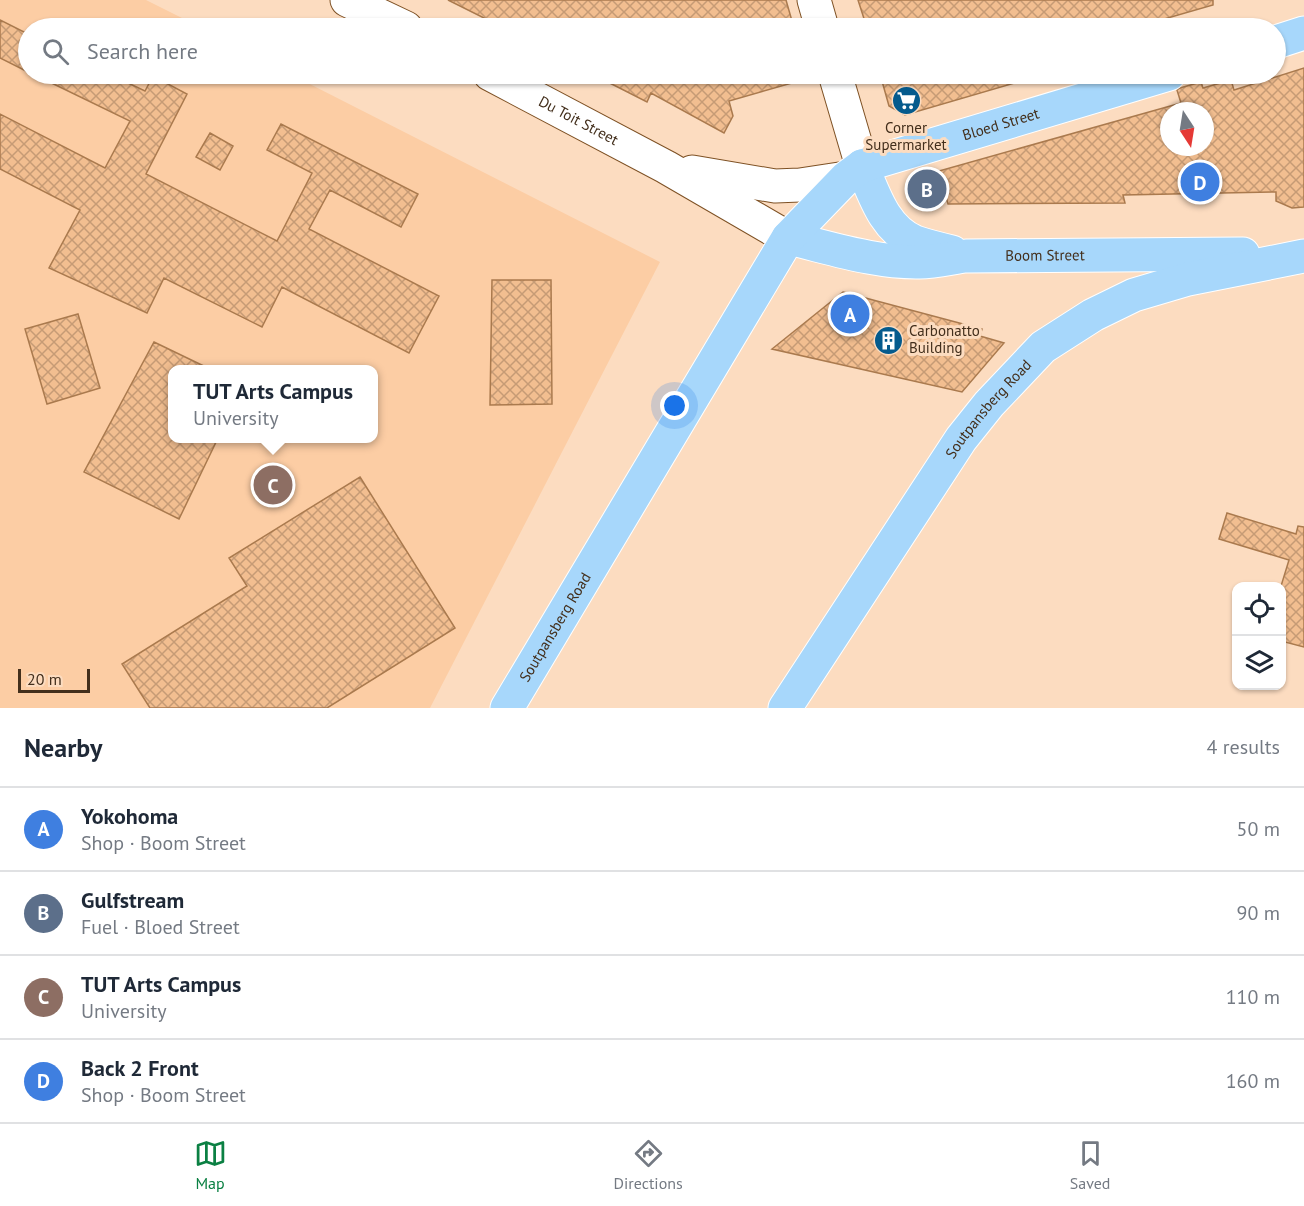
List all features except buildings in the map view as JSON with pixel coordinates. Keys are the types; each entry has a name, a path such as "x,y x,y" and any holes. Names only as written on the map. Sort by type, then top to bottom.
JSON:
{"main road":[{"path":"1286,39 1304,33"},
{"name":"Bloed Street","path":"789,238 854,172 1137,84"},
{"path":"854,172 896,230 916,242 966,256"},
{"name":"Boom Street","path":"789,238 860,255 905,262 966,256 1304,255"},
{"name":"Soutpansberg Road","path":"507,708 789,238"},
{"name":"Soutpansberg Road","path":"785,708 961,439 989,404 1043,347 1093,315 1134,295 1188,279 1304,255"}],"street":[{"path":"347,0 385,18"},
{"path":"814,0 819,18"},
{"name":"Du Toit Street","path":"509,84 666,167 789,238"},
{"path":"837,84 854,172"},
{"name":"Du Toit Street","path":"666,167 775,186 800,185 854,172"}],"shaded area":[{"path":"0,0 146,0 182,18 18,18 18,84 310,84 660,262 430,708 0,708"}],"place":[{"name":"Corner Supermarket","path":"906,101"},
{"name":"Back 2 Front","path":"1200,182"},
{"name":"Gulfstream","path":"927,189"},
{"name":"Yokohoma","path":"850,314"},
{"name":"Carbonatto Building","path":"888,340"},
{"name":"TUT Arts Campus","path":"273,485"}]}
